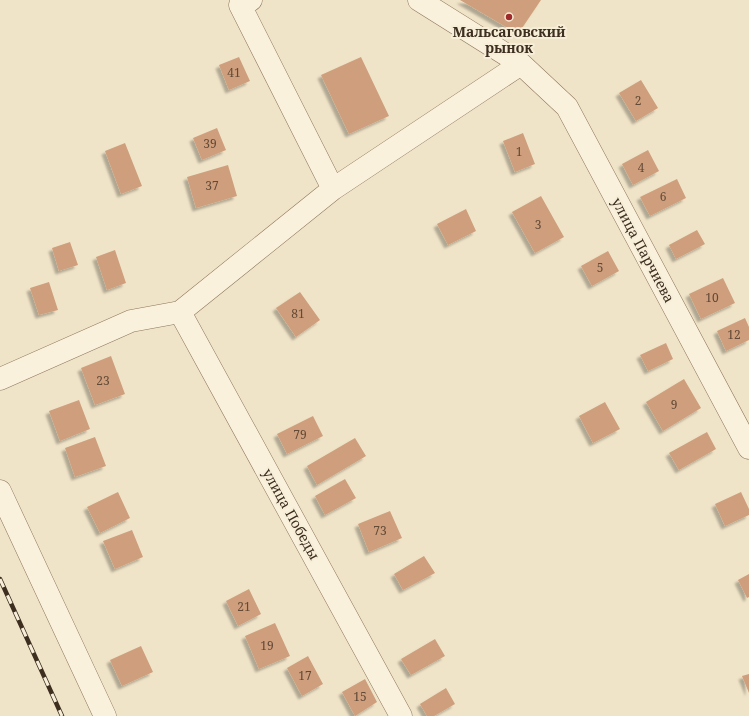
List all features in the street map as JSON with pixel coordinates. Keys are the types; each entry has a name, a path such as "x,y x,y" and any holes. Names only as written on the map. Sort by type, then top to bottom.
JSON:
{"street":[{"path":"251,0 240,5 333,189"},
{"name":"улица Парчиева","path":"419,0 521,64 567,107 749,448"},
{"path":"0,379 131,321 180,312 333,189 521,64"},
{"name":"улица Победы","path":"180,312 401,716"},
{"path":"0,491 105,716"}],"building":[{"name":"Мальсаговский рынок","path":"460,0 541,0 518,34"},
{"path":"239,57 250,81 229,90 219,65"},
{"path":"361,57 389,116 349,134 321,75"},
{"path":"641,80 658,108 636,121 619,93"},
{"path":"217,128 226,150 202,160 193,138"},
{"path":"523,133 535,164 515,172 503,141"},
{"path":"125,143 142,186 121,194 105,151"},
{"path":"648,150 659,171 633,185 622,164"},
{"path":"228,165 237,196 196,208 187,177"},
{"path":"677,179 686,198 650,216 640,197"},
{"path":"541,196 564,237 535,253 512,212"},
{"path":"466,209 476,231 448,245 437,224"},
{"path":"697,230 705,244 676,259 669,245"},
{"path":"70,242 78,265 59,271 52,248"},
{"path":"115,250 126,283 107,290 96,257"},
{"path":"608,251 619,271 592,286 581,266"},
{"path":"723,278 735,303 701,319 689,294"},
{"path":"49,282 58,310 39,315 30,288"},
{"path":"300,292 320,320 296,337 276,308"},
{"path":"745,318 749,327 749,340 726,351 717,331"},
{"path":"666,343 673,359 648,371 640,355"},
{"path":"111,356 125,394 95,405 81,368"},
{"path":"684,379 701,408 663,431 646,402"},
{"path":"79,400 90,429 60,441 49,411"},
{"path":"605,402 620,429 593,443 579,416"},
{"path":"313,416 323,436 287,454 277,434"},
{"path":"707,432 716,449 679,470 669,453"},
{"path":"95,437 106,466 75,477 65,448"},
{"path":"355,438 366,456 317,485 307,466"},
{"path":"345,479 356,498 325,515 315,496"},
{"path":"118,492 130,518 100,533 87,507"},
{"path":"741,492 749,509 749,515 725,526 715,504"},
{"path":"390,511 402,538 369,552 358,524"},
{"path":"132,530 143,557 115,569 103,541"},
{"path":"424,556 435,573 403,590 394,574"},
{"path":"749,574 749,597 747,598 738,580"},
{"path":"249,589 261,614 238,626 226,601"},
{"path":"275,623 290,656 259,669 245,636"},
{"path":"435,639 445,656 411,675 401,659"},
{"path":"141,646 153,672 122,686 110,660"},
{"path":"308,656 323,684 302,696 287,668"},
{"path":"749,674 749,693 742,676"},
{"path":"365,679 377,702 355,716 342,692"},
{"path":"446,688 455,704 434,716 427,716 420,704"}],"railway":[{"path":"0,579 62,716"}],"place":[{"name":"Мальсаговский рынок","path":"509,17"}]}
